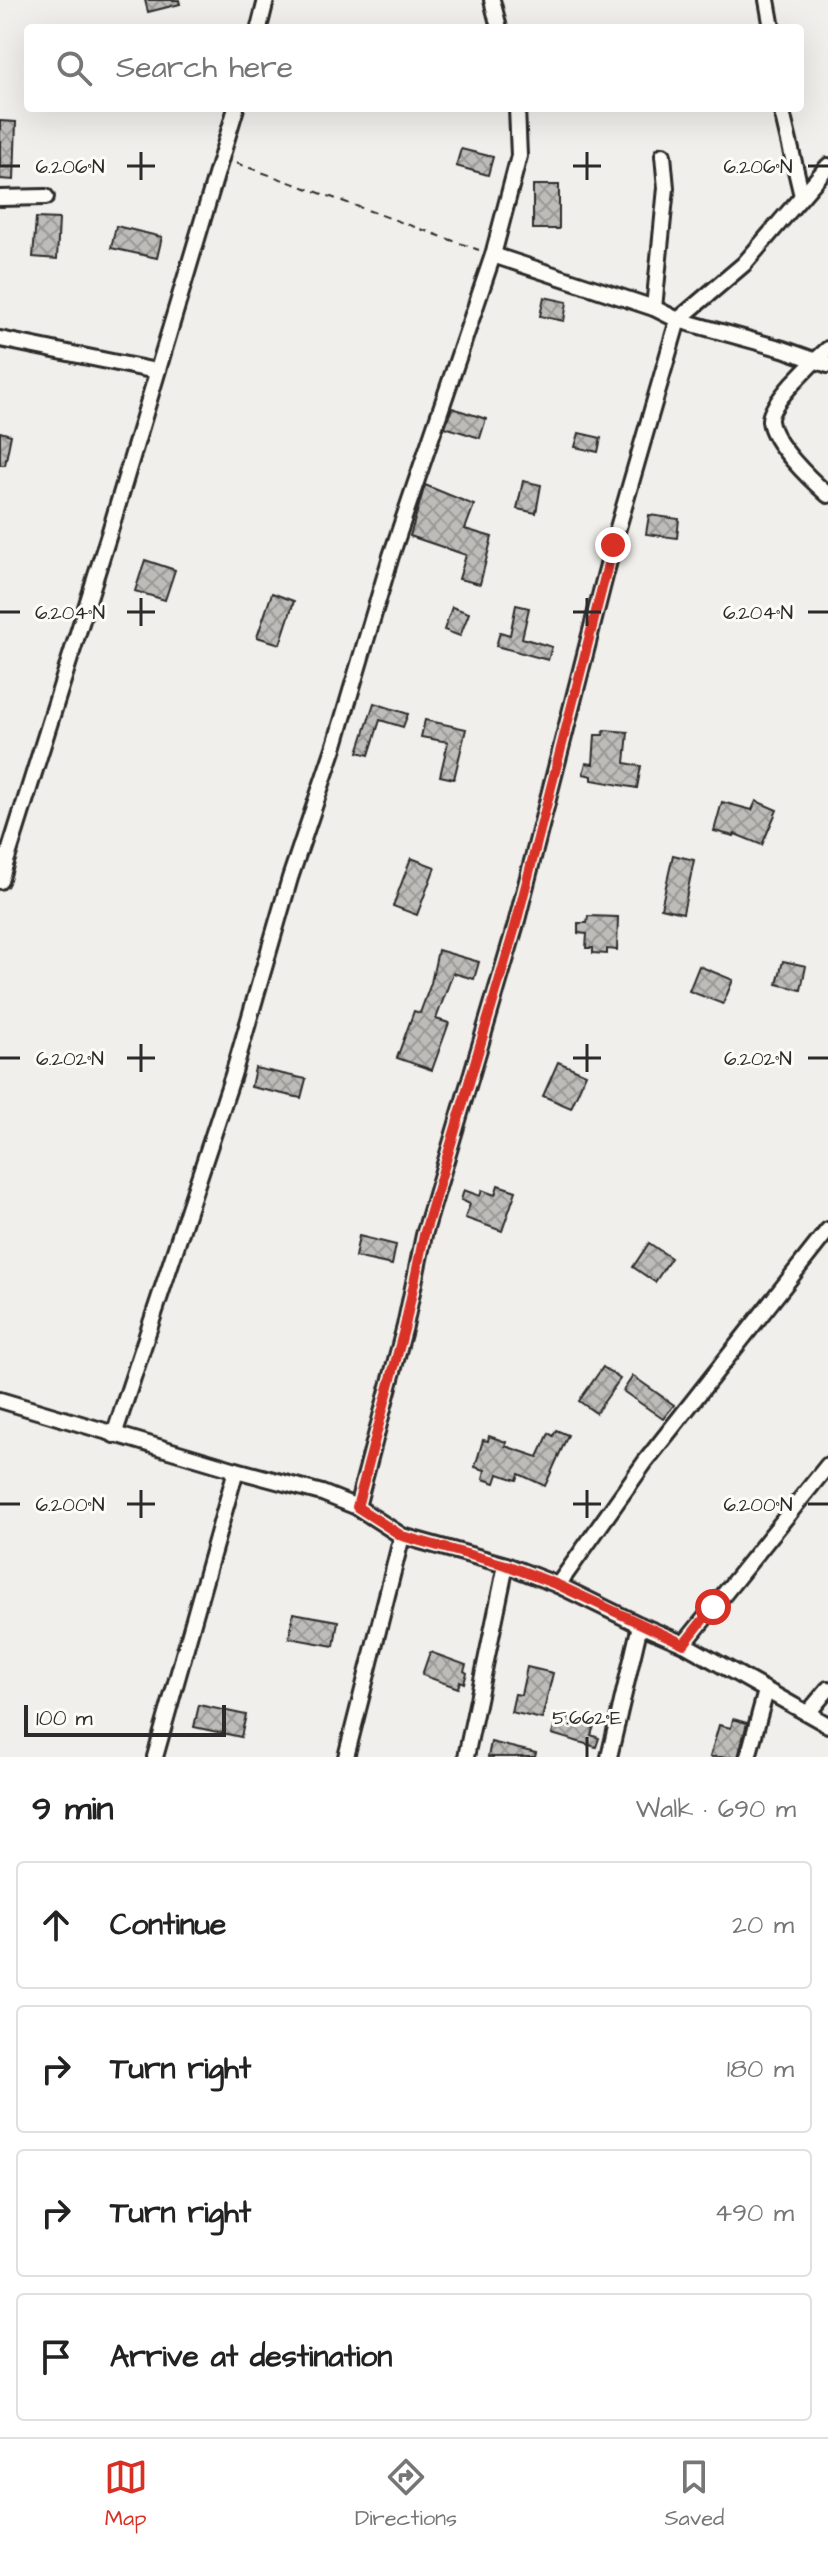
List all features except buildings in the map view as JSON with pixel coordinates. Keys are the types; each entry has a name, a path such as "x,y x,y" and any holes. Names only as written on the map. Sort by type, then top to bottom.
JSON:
{"street":[{"path":"260,24 266,0"},
{"path":"492,0 498,24"},
{"path":"767,0 771,24"},
{"path":"0,881 110,531 235,112"},
{"path":"114,1435 233,1075 290,878 335,745 391,556 493,255 519,156 517,112"},
{"path":"782,112 802,196"},
{"path":"654,308 666,188 663,155"},
{"path":"357,1507 405,1326 424,1235 516,924 613,545 678,320 744,264 828,166"},
{"path":"0,198 46,197"},
{"path":"493,255 654,308 678,320 783,349 821,363"},
{"path":"0,339 156,371"},
{"path":"828,349 821,363 772,410 770,421 777,438 828,495"},
{"path":"558,1585 645,1462 828,1230"},
{"path":"0,1400 322,1493 357,1507 402,1536 506,1565 558,1585 684,1644 828,1725"},
{"path":"684,1644 828,1465"},
{"path":"155,1757 236,1470"},
{"path":"346,1757 402,1536"},
{"path":"466,1757 506,1565"},
{"path":"609,1757 640,1625"},
{"path":"808,1713 828,1689"},
{"path":"748,1757 766,1691"}],"path":[{"path":"220,157 493,255"}],"route":[{"path":"613,545 516,924 424,1235 405,1326 357,1507 402,1536 506,1565 558,1585 684,1644 713,1607"}]}
